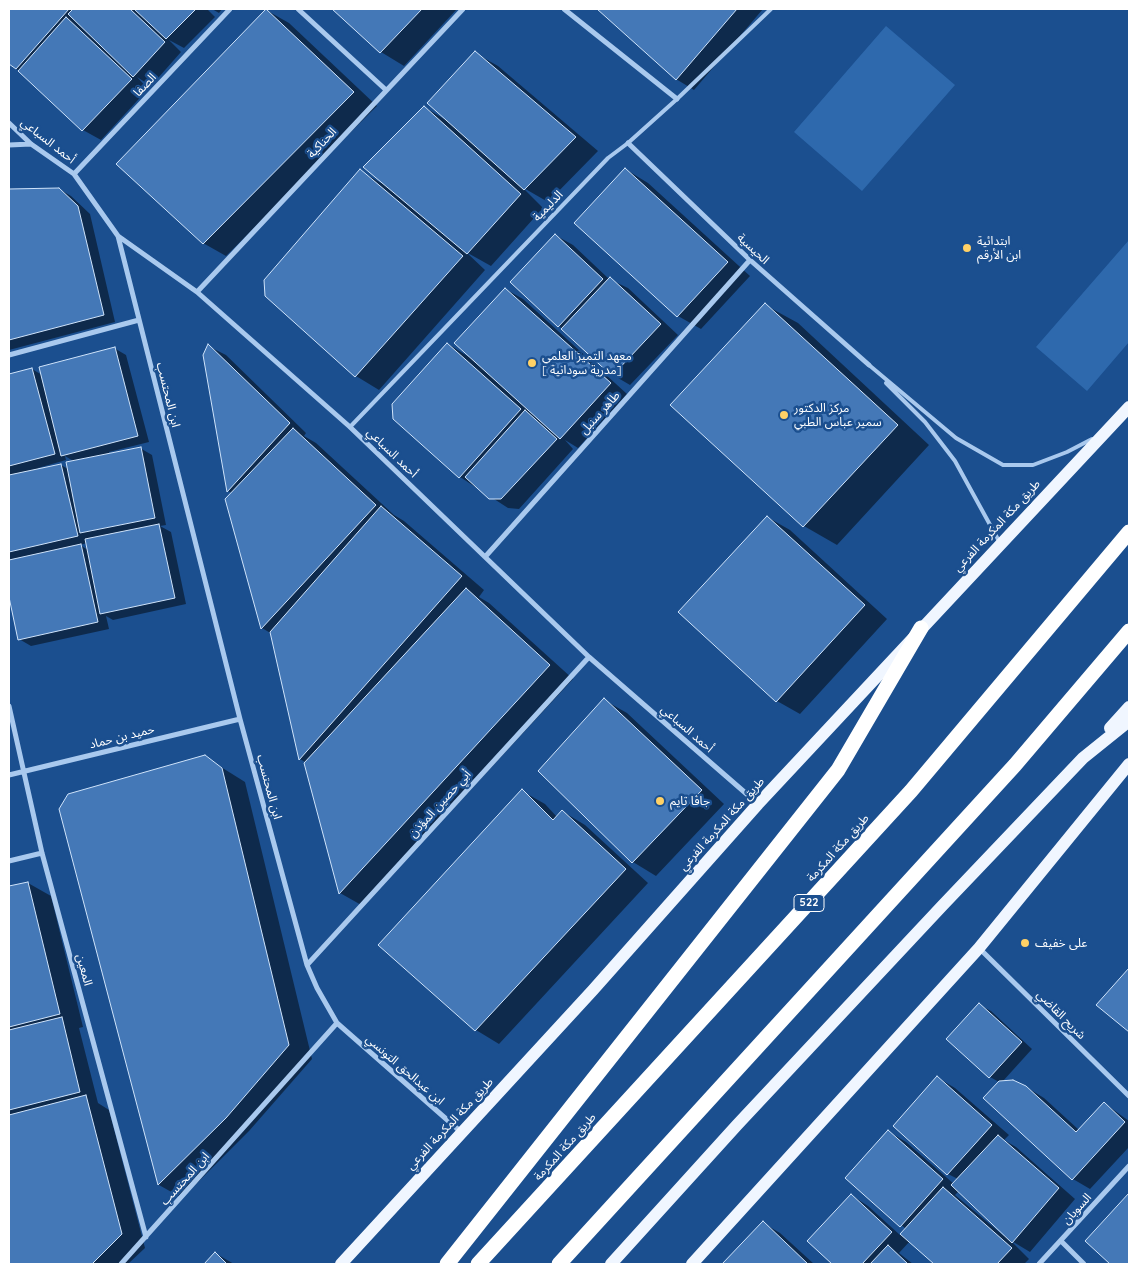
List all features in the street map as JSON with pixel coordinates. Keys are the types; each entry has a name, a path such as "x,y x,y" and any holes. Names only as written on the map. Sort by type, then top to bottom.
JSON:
{"highway":[{"name":"طريق مكة المكرمة","path":"478,1264 911,791 1129,532"},
{"path":"447,1264 838,770 921,628"},
{"path":"559,1264 1015,766 1129,631"}],"main road":[{"name":"طريق مكة المكرمة الفرعي","path":"341,1264 460,1132 593,990 758,804 1129,407"},
{"path":"611,1264 743,1118 1129,707"},
{"path":"1083,758 1129,721"},
{"path":"692,1264 979,948 1129,764"}],"street":[{"name":"الصفا","path":"74,174 230,9"},
{"path":"298,9 386,90"},
{"name":"الحناكية","path":"196,292 463,9"},
{"path":"564,9 677,99"},
{"name":"أحمد السباعي","path":"9,123 31,144 74,174 118,236 196,292 350,427 588,657 758,804"},
{"name":"الحيسية","path":"628,143 750,260 869,365"},
{"path":"9,145 31,144"},
{"name":"ابن المحتسب","path":"118,236 240,719 307,965 317,988 337,1023 121,1264"},
{"name":"طاهر سنبل","path":"485,556 750,260"},
{"path":"9,355 139,320"},
{"name":"أبي حصين المؤذن","path":"307,965 588,657"},
{"name":"المعين","path":"9,706 42,853 146,1237"},
{"name":"حميد بن حماد","path":"9,774 240,719"},
{"path":"9,861 42,853"},
{"name":"شريح القاضي","path":"979,948 1129,1096"},
{"name":"ابن عبدالحق التونسي","path":"337,1023 460,1132"},
{"name":"السوبان","path":"1039,1264 1129,1166"},
{"path":"1061,1241 1084,1264"}],"lane":[{"name":"الدليمية","path":"350,427 608,158 628,143 677,99 771,9"},
{"path":"869,365 956,438 1003,465 1033,466 1067,452 1103,433"},
{"path":"869,365 926,422 955,461 1000,543"}],"shaded area":[{"path":"886,26 955,85 862,191 794,132"},
{"path":"1129,240 1129,342 1087,391 1036,347"}],"building":[{"path":"9,9 69,9 16,69 9,64"},
{"path":"73,9 130,9 165,42 133,77 68,14"},
{"path":"134,9 196,9 166,39"},
{"path":"266,9 354,92 203,244 116,164"},
{"path":"332,9 422,9 380,53"},
{"path":"597,9 737,9 676,80"},
{"path":"66,17 132,79 82,131 18,71"},
{"path":"475,51 576,137 524,190 427,103"},
{"path":"424,106 521,194 467,254 363,167"},
{"path":"625,168 728,262 677,317 574,223"},
{"path":"360,169 463,256 355,377 265,296 264,280"},
{"path":"59,188 78,206 104,315 9,340 9,189"},
{"path":"555,234 603,279 558,327 510,282"},
{"path":"610,277 661,324 612,376 561,329"},
{"name":"معهد التميز العلمي [ مدرية سودانية]","path":"505,288 611,383 560,439 454,343"},
{"name":"مركز الدكتور سمير عباس الطبي","path":"765,303 898,425 803,527 670,405"},
{"path":"447,343 521,409 459,478 393,419 392,404"},
{"path":"208,344 290,423 227,492 203,355"},
{"path":"115,347 138,436 61,456 39,367"},
{"path":"32,368 55,454 9,466 9,374"},
{"path":"525,410 557,439 501,499 489,499 465,477"},
{"path":"293,428 376,505 261,629 225,499"},
{"path":"141,447 155,518 80,533 66,462"},
{"path":"61,464 78,536 9,552 9,475"},
{"path":"381,506 462,576 299,760 270,632"},
{"path":"767,516 865,605 776,702 678,612"},
{"path":"159,524 175,598 100,614 85,539"},
{"path":"81,544 98,622 18,640 9,597 9,560"},
{"path":"466,588 550,665 339,894 304,763"},
{"path":"604,698 702,790 632,863 538,771"},
{"path":"205,755 222,768 289,1045 226,1118 158,1185 59,809 68,794"},
{"path":"522,789 553,820 562,810 626,869 475,1031 378,945"},
{"path":"28,882 60,1014 9,1027 9,886"},
{"path":"1129,968 1129,1032 1096,1005"},
{"path":"979,1003 1022,1042 989,1078 946,1039"},
{"path":"62,1017 80,1092 9,1110 9,1030"},
{"path":"937,1076 992,1125 947,1175 893,1126"},
{"path":"1013,1080 1026,1086 1076,1132 1104,1102 1125,1122 1072,1180 983,1098 999,1081"},
{"path":"86,1095 122,1234 92,1264 9,1264 9,1115"},
{"path":"888,1130 943,1179 900,1227 845,1178"},
{"path":"998,1135 1059,1188 1012,1243 951,1185"},
{"path":"943,1187 1012,1248 997,1264 934,1264 900,1234"},
{"path":"1129,1193 1129,1264 1110,1264 1085,1241"},
{"path":"851,1194 892,1232 862,1264 832,1264 807,1241"},
{"path":"763,1221 808,1264 722,1264"},
{"path":"888,1245 908,1264 870,1264"},
{"path":"215,1252 227,1264 204,1264"}],"place":[{"name":"ابتدائية ابن الأرقم","path":"967,248"},
{"name":"معهد التميز العلمي [ مدرية سودانية]","path":"532,363"},
{"name":"مركز الدكتور سمير عباس الطبي","path":"784,415"},
{"name":"جافا تايم","path":"660,801"},
{"name":"على خفيف","path":"1025,943"}]}
